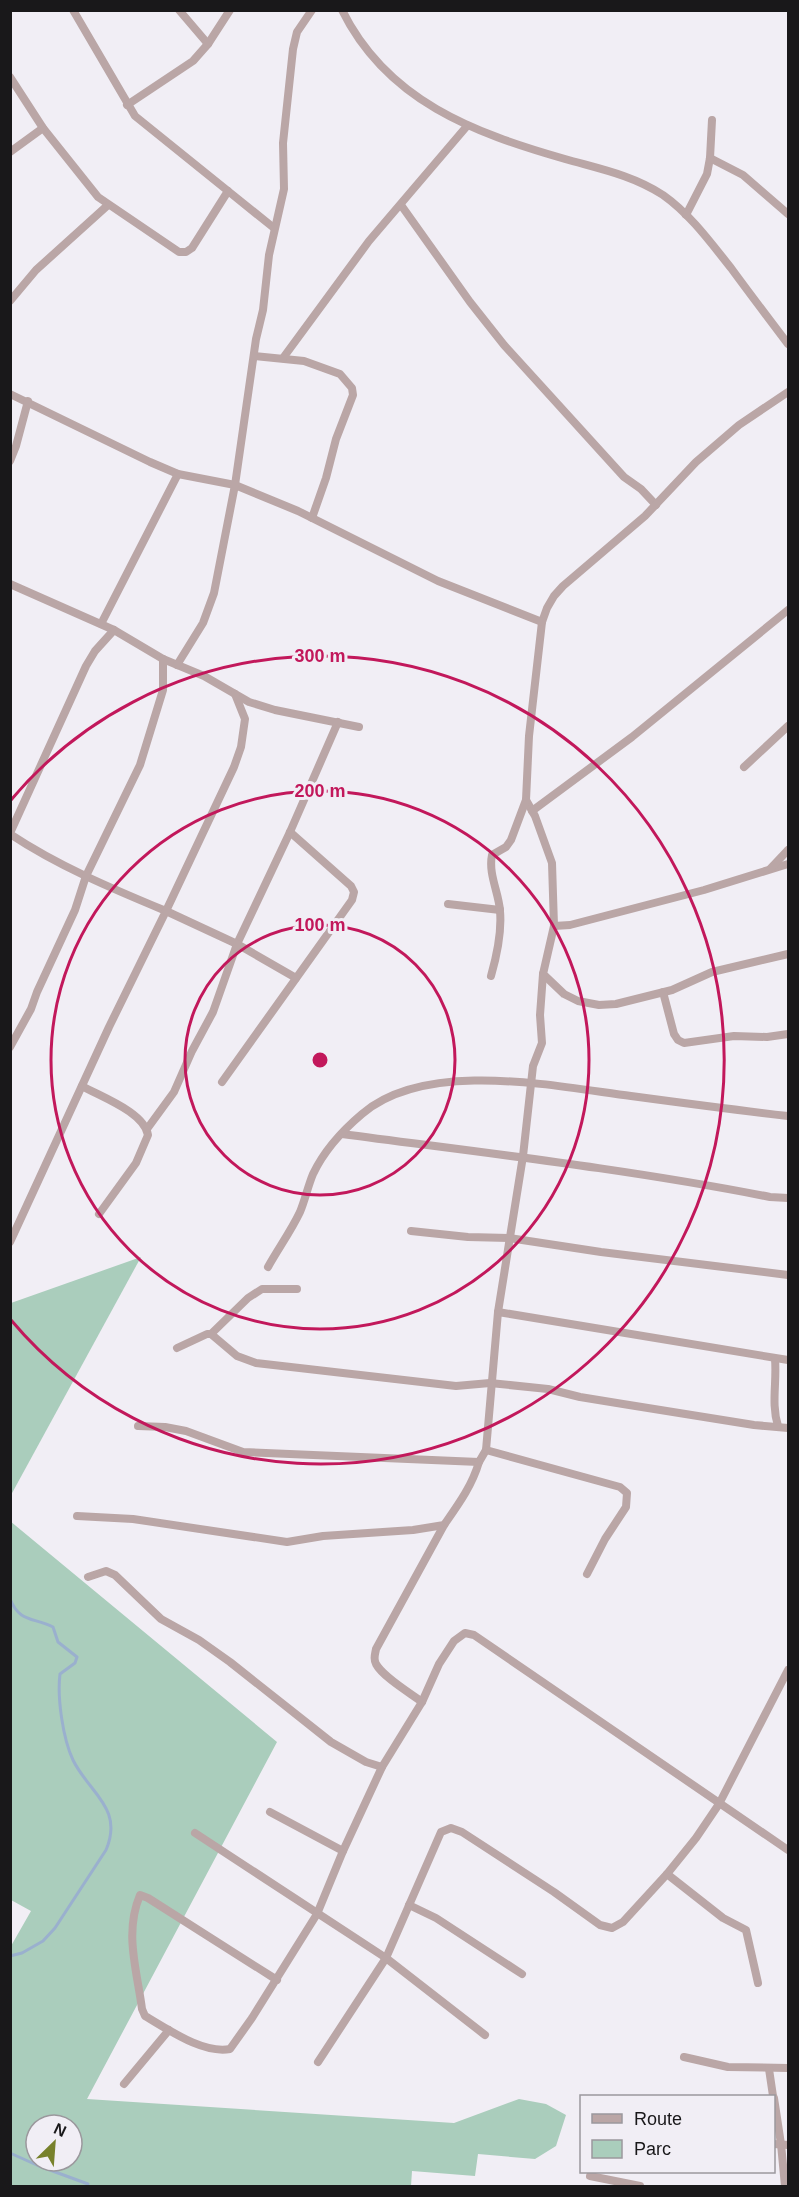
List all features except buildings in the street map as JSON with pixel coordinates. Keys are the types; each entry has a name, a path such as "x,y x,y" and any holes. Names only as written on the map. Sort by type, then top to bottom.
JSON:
{"street":[{"path":"73,10 128,105 143,124 274,228"},
{"path":"179,10 208,44"},
{"path":"128,105 193,61 208,44 230,10"},
{"path":"177,665 210,608 235,485 274,228 284,189 283,143 295,41 302,24 312,10"},
{"path":"342,10 369,52 397,83 428,105 467,126 522,147 617,172 664,196 709,240 789,344"},
{"path":"10,77 43,128 84,182 108,205 179,252 186,252 192,248 228,191"},
{"path":"686,215 702,186 710,158 712,120"},
{"path":"283,358 369,241 467,126"},
{"path":"10,152 43,128"},
{"path":"710,158 743,175 789,214"},
{"path":"10,301 36,270 108,205"},
{"path":"401,205 470,302 504,345 624,477 641,489 656,506"},
{"path":"254,356 304,361 340,374 352,388 353,395 336,438 326,478 312,518"},
{"path":"10,393 178,474 235,485 312,518 438,581 542,622"},
{"path":"491,976 498,951 500,910 491,861 492,855 506,847 511,840 526,800 528,747 542,622 554,596 656,506 705,454 765,406 789,393"},
{"path":"10,461 28,401"},
{"path":"102,624 178,474"},
{"path":"10,584 102,624 163,659 204,676 249,702 275,710 359,727"},
{"path":"532,811 632,737 789,610"},
{"path":"114,630 95,651 86,666 10,834 29,847 86,876 237,944 296,978"},
{"path":"10,1047 31,1009 75,910 86,876 130,790 164,690 163,659"},
{"path":"10,1242 234,767 241,747 245,719 235,694"},
{"path":"99,1214 136,1163 147,1135 147,1129 174,1092 213,1012 237,944 339,722"},
{"path":"744,767 789,726"},
{"path":"422,1702 376,1665 374,1657 376,1649 444,1526 461,1501 486,1450 491,1405 490,1383 498,1312 523,1156 533,1066 542,1043 540,1015 543,974 554,926 552,864 526,800"},
{"path":"222,1082 352,900 354,892 351,886 290,832"},
{"path":"769,870 789,850"},
{"path":"554,926 570,925 704,890 789,864"},
{"path":"447,904 500,910"},
{"path":"543,974 564,994 578,1001 599,1005 616,1004 685,985 712,972 789,954"},
{"path":"663,992 674,1034 678,1040 684,1042 734,1036 767,1037 789,1034"},
{"path":"268,1267 299,1213 313,1174 327,1151 363,1113 408,1090 432,1084 531,1083 789,1116"},
{"path":"82,1086 135,1115 147,1129"},
{"path":"342,1134 523,1156 644,1174 770,1197 789,1198"},
{"path":"411,1231 468,1237 509,1238 601,1252 789,1275"},
{"path":"177,1348 207,1334 212,1334 248,1298 262,1289 297,1289"},
{"path":"498,1312 675,1340 775,1359 789,1359"},
{"path":"212,1334 237,1356 256,1363 456,1386 490,1383 548,1389 634,1406 754,1425 789,1428"},
{"path":"775,1359 773,1403 778,1426"},
{"path":"138,1426 165,1427 186,1431 243,1452 479,1462"},
{"path":"486,1450 620,1487 627,1493 626,1507 605,1539 587,1574"},
{"path":"76,1516 133,1519 288,1542 323,1536 444,1526"},
{"path":"88,1577 101,1572 110,1572 161,1619 200,1640 331,1742 366,1762 382,1767"},
{"path":"277,1980 140,1895 132,1926 132,1948 142,2009 146,2016 201,2047 219,2051 230,2049 242,2035 277,1980 317,1914 382,1767 422,1702 439,1664 454,1641 465,1633 474,1635 789,1850"},
{"path":"318,2062 386,1958 441,1832 451,1828 462,1832 600,1925 612,1928 623,1922 696,1838 719,1804 789,1670"},
{"path":"270,1812 343,1851"},
{"path":"195,1833 386,1958 485,2035"},
{"path":"667,1874 723,1918 746,1930 758,1983"},
{"path":"409,1905 436,1918 522,1974"},
{"path":"124,2084 168,2030"},
{"path":"684,2057 728,2067 789,2068"},
{"path":"768,2069 773,2095"},
{"path":"775,2109 785,2187"},
{"path":"590,2176 640,2187"}],"green space":[{"path":"141,1257 11,1495 11,1303"},
{"path":"10,1521 277,1742 87,2099 454,2123 519,2099 546,2104 566,2115 556,2146 535,2159 478,2154 475,2176 412,2171 411,2186 11,2186 11,1946 31,1911 11,1900"}],"waterway":[{"path":"10,1599 23,1616 53,1627 58,1642 77,1657 75,1663 60,1674 59,1695 64,1730 73,1760 102,1802 111,1823 106,1850 55,1928 43,1941 22,1953 10,1956"},
{"path":"10,2153 88,2184"}]}
